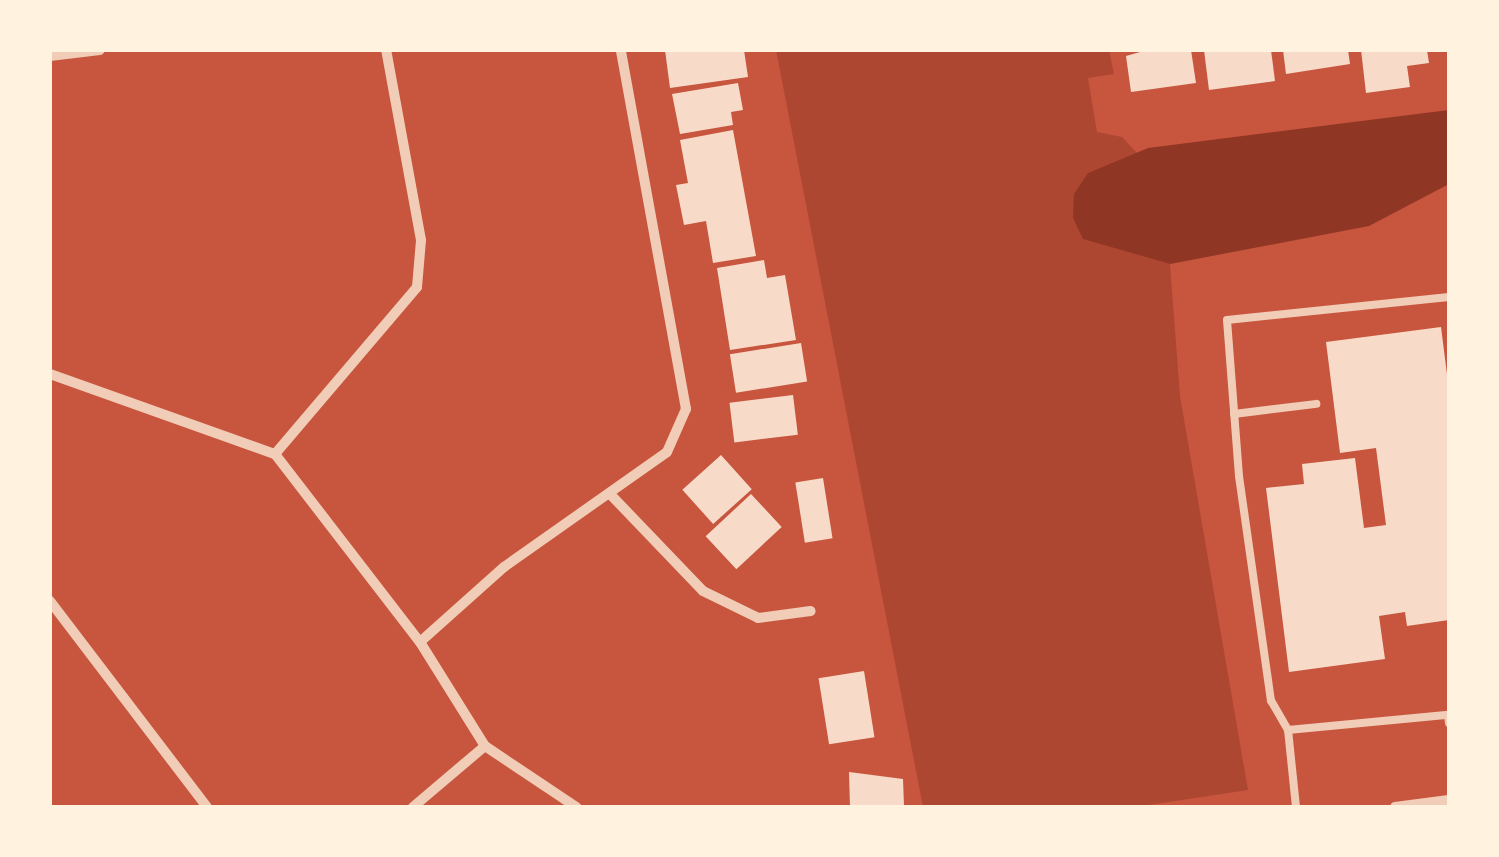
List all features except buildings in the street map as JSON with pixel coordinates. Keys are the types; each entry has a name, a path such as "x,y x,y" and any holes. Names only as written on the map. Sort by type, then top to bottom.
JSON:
{"street":[{"path":"50,56 100,50"},
{"path":"275,454 417,287 421,240 386,50"},
{"path":"420,642 504,568 667,452 686,409 621,50"},
{"path":"50,374 275,454 420,642 484,746 576,807"},
{"path":"610,494 703,591 758,618 811,611"},
{"path":"50,602 207,807"},
{"path":"413,807 484,746"},
{"path":"1395,807 1449,800"}],"lane":[{"path":"1296,807 1288,730 1271,701 1234,414 1227,320 1449,297"},
{"path":"1234,414 1316,404"},
{"path":"1288,730 1448,716 1449,723"}],"shaded area":[{"path":"776,50 1109,50 1114,74 1088,78 1097,132 1122,137 1137,153 1088,173 1084,239 1170,264 1180,396 1248,790 1135,807 923,807"},
{"path":"1449,110 1449,184 1369,226 1170,264 1083,239 1073,218 1074,194 1088,173 1148,148"}]}
